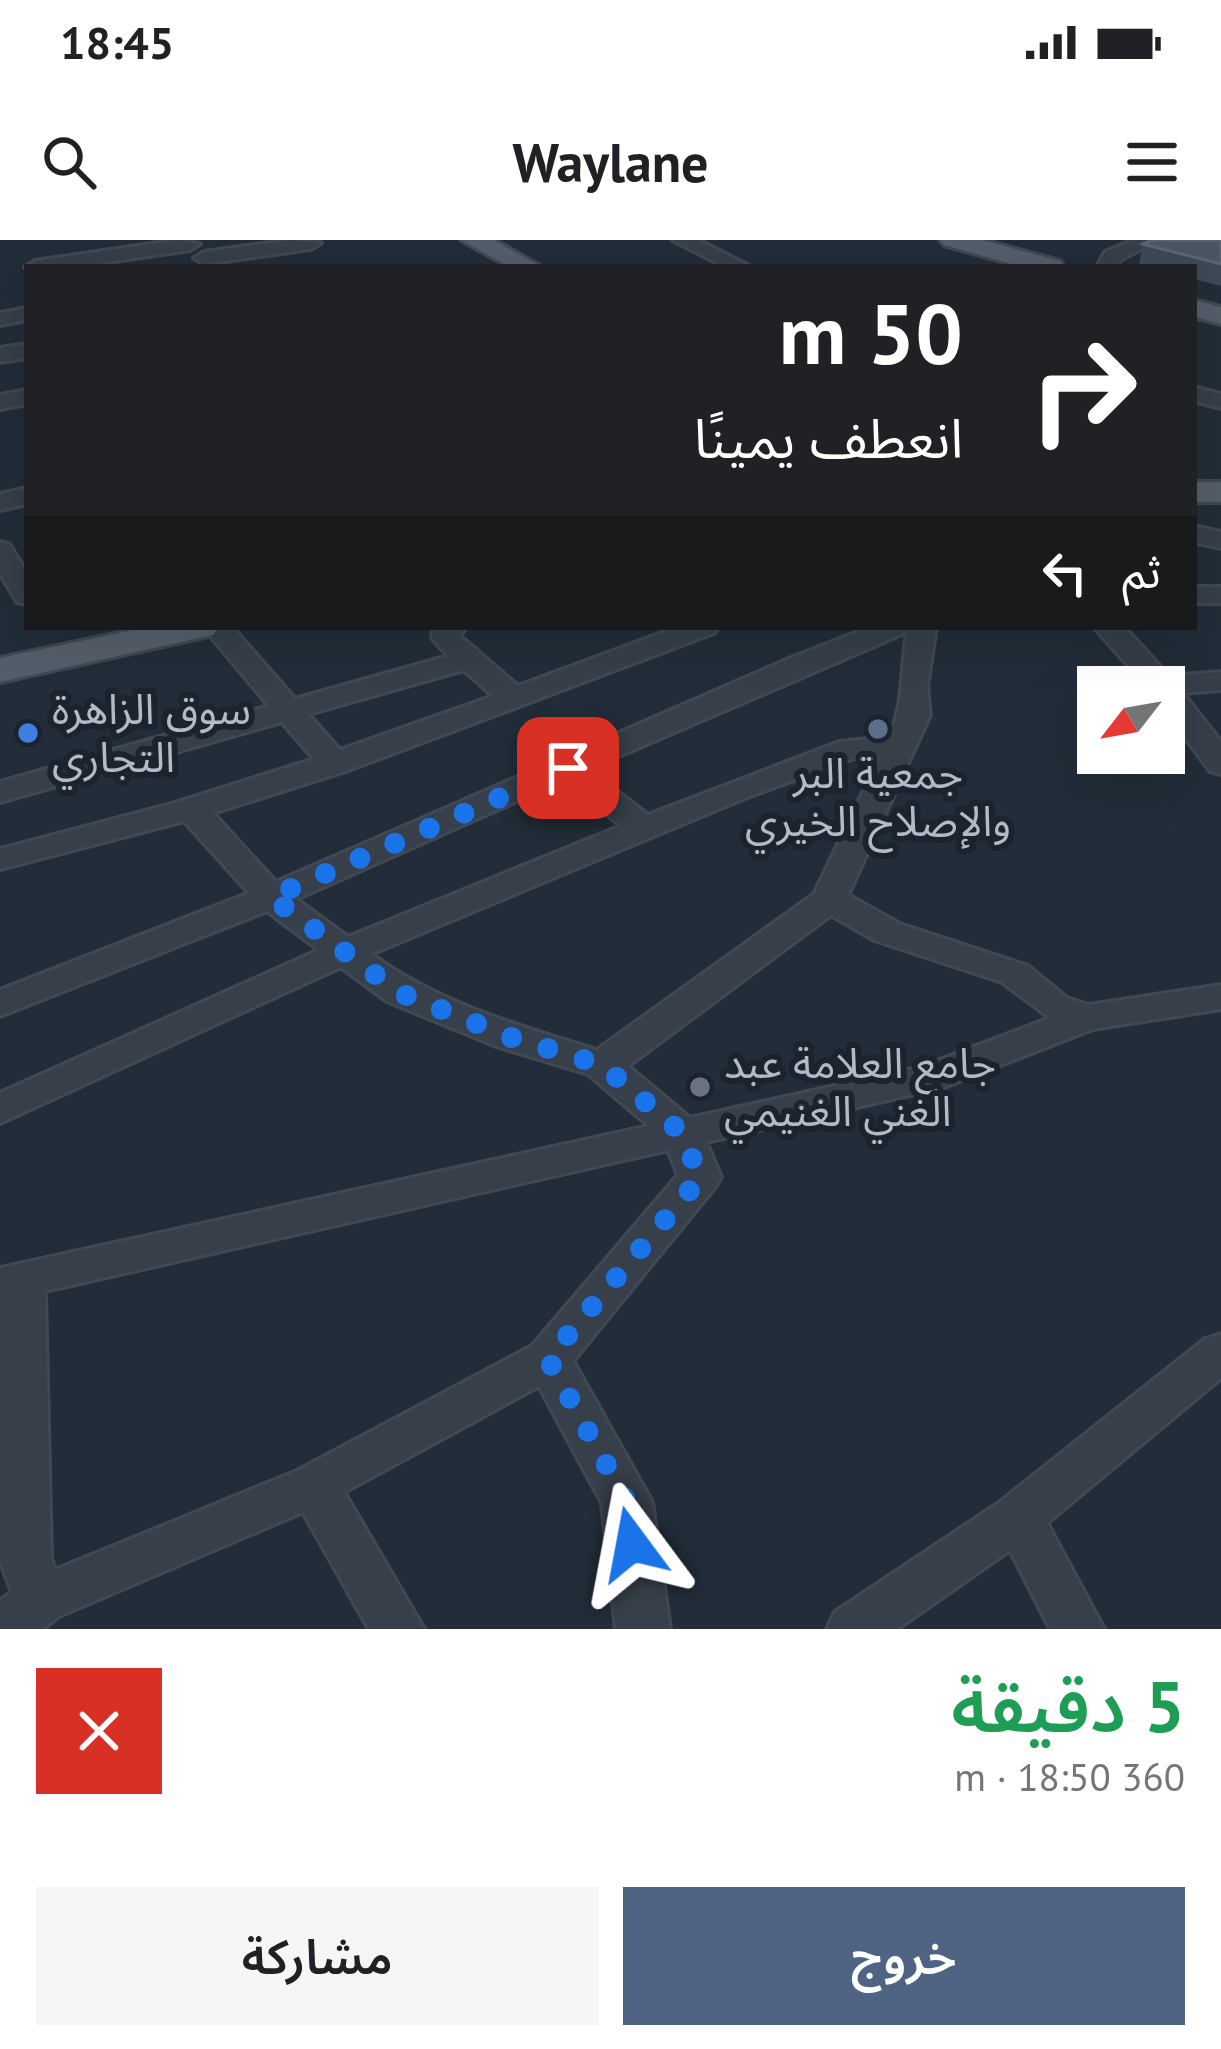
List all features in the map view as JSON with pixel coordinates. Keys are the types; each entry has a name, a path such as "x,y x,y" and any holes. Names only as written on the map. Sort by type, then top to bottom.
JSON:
{"main road":[{"path":"450,240 494,264"},
{"path":"474,240 523,264"},
{"path":"953,240 1038,264"},
{"path":"992,240 1079,264"},
{"path":"0,670 186,630"}],"street":[{"path":"682,240 734,264"},
{"path":"1108,264 1112,256 1150,240"},
{"path":"74,264 198,252 313,255"},
{"path":"0,550 24,594"},
{"path":"220,630 335,764"},
{"path":"450,630 446,638 465,660 513,698"},
{"path":"0,859 60,846 335,764 696,630"},
{"path":"0,1004 271,897 889,630"},
{"path":"602,1065 830,899 915,715 912,687 922,630"},
{"path":"1111,630 1144,666"},
{"path":"0,792 465,660"},
{"path":"1185,685 1221,682"},
{"path":"1185,716 1221,764"},
{"path":"0,1109 344,952 734,791 850,749 903,746"},
{"path":"568,768 647,830"},
{"path":"190,808 271,897 400,993 510,1037 602,1065 682,1133 700,1178 548,1359 314,1485 22,1615 25,1558 12,1283 682,1133 930,1078 1086,1018 1221,997"},
{"path":"0,885 60,846"},
{"path":"830,899 887,932 1015,974 1054,1006 1086,1018"},
{"path":"854,1629 1018,1517 1221,1352"},
{"path":"548,1359 627,1502 643,1629"},
{"path":"314,1485 397,1629"},
{"path":"1018,1517 1077,1629"}],"building":[{"path":"1221,240 1221,264 1143,244"}],"place":[{"name":"جمعية البر والإصلاح الخيري","path":"878,729"},
{"name":"سوق الزاهرة التجاري","path":"28,733"},
{"name":"جامع العلامة عبد الغني الغنيمي","path":"700,1087"}],"route":[{"path":"568,768 271,897 400,993 510,1037 602,1065 682,1133 700,1178 548,1359 627,1502 632,1544"}]}
